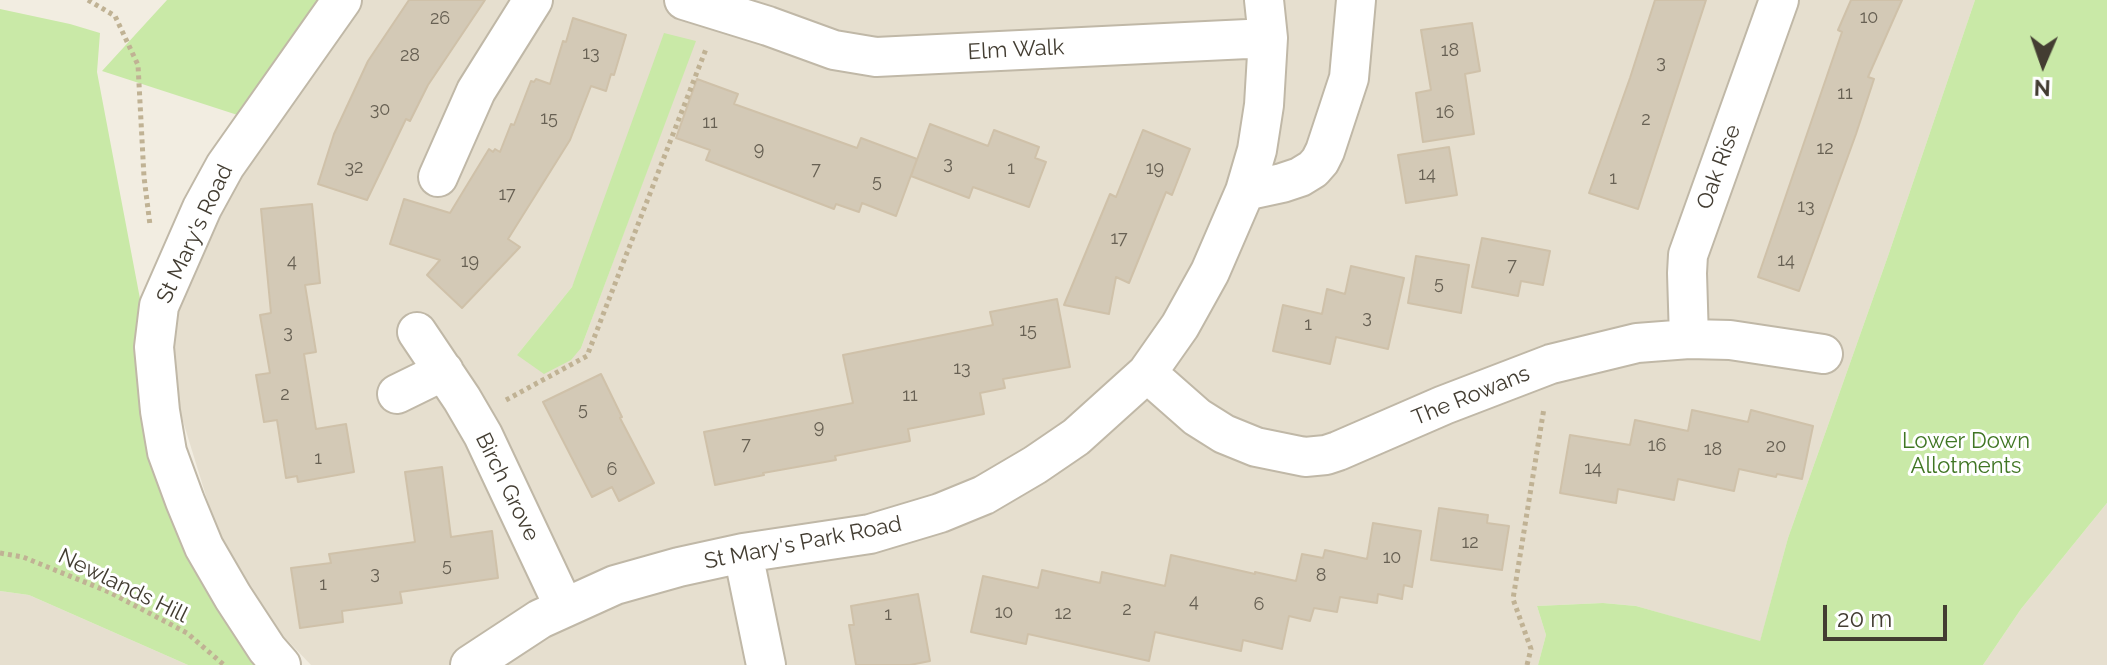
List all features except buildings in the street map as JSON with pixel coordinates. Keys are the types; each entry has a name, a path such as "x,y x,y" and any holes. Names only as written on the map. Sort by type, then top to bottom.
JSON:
{"street":[{"name":"St Mary's Road","path":"281,665 233,597 204,547 185,501 167,452 154,347 159,306 202,208 225,166 342,0"},
{"path":"438,177 476,91 533,0"},
{"name":"Elm Walk","path":"684,0 722,11 772,13 834,50 876,57 1268,38"},
{"name":"St Mary's Park Road","path":"470,665 518,632 564,607 615,585 743,553 870,534 940,513 984,495 1076,437 1147,373 1180,326 1210,272 1245,191 1257,150 1264,105 1268,38 1264,0"},
{"path":"1245,191 1300,177 1313,169 1322,156 1349,78 1356,0"},
{"name":"Oak Rise","path":"1689,339 1688,255 1779,0"},
{"name":"Birch Grove","path":"417,332 473,418 502,472 564,607"},
{"name":"The Rowans","path":"1147,373 1197,417 1224,434 1256,447 1305,457 1338,451 1444,405 1551,364 1637,343 1689,339 1751,342 1823,354"},
{"path":"397,394 444,371"},
{"path":"743,553 766,665"}],"path":[{"path":"88,0 115,16 138,65 144,177 151,234"},
{"path":"473,418 587,356 722,11"},
{"path":"1527,665 1531,649 1513,599 1551,364"},
{"name":"Newlands Hill","path":"0,553 23,557 109,592 187,633 224,665"}],"shaded area":[{"path":"332,0 1975,0 1788,538 1760,642 1636,606 1603,603 1537,606 1546,635 1538,665 311,665 266,618 223,551 161,350 169,311","holes":["695,41 581,348 517,355 572,287"]},
{"path":"2107,503 2107,665 1983,665 2021,609"},
{"path":"0,591 29,595 188,665 0,665"}],"green space":[{"path":"167,0 342,0 256,121 102,71"},
{"name":"Lower Down Allotments","path":"1975,0 2107,0 2107,503 2021,609 1983,665 1538,665 1546,635 1537,606 1603,603 1636,606 1760,641 1788,538"},
{"path":"0,9 100,33 97,72 141,304 138,397 156,473 260,665 188,665 29,595 0,591"},
{"path":"664,33 696,41 581,348 571,360 544,374 517,355 572,287"}]}
